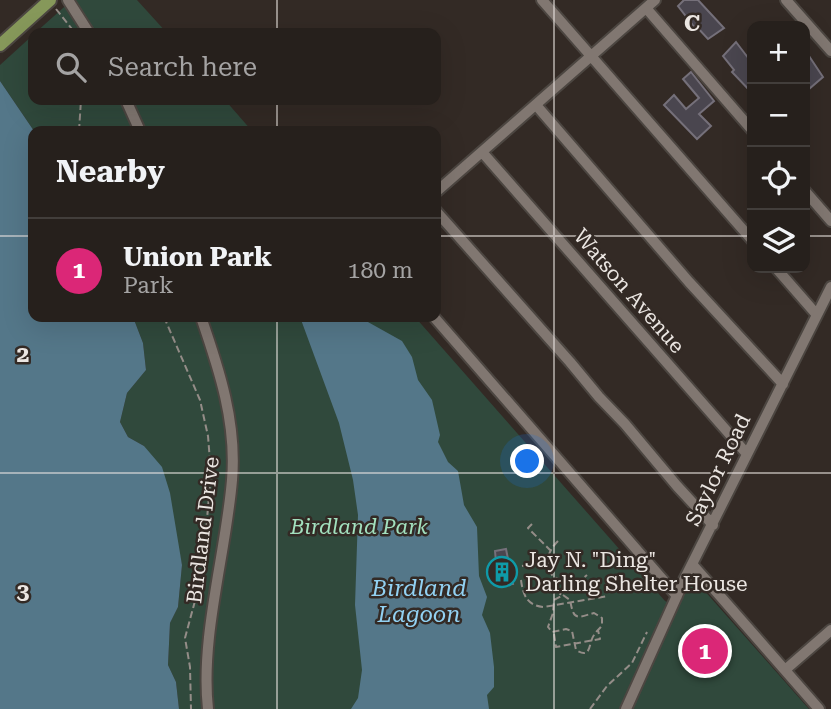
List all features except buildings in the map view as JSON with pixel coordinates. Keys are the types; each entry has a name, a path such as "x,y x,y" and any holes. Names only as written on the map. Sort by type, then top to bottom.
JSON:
{"main road":[{"path":"2,43 51,2"}],"street":[{"path":"68,0 86,28"},
{"path":"542,0 747,234"},
{"path":"786,0 831,51"},
{"path":"441,188 651,4 747,124"},
{"path":"128,105 138,126"},
{"path":"536,105 689,282 783,384"},
{"name":"Watson Avenue","path":"482,152 747,454"},
{"path":"810,197 831,221"},
{"path":"441,217 713,525"},
{"path":"780,273 817,315"},
{"name":"Saylor Road","path":"626,709 692,564 831,287"},
{"name":"Birdland Drive","path":"203,322 226,399 232,458 232,478 207,656 208,709"},
{"path":"438,322 677,596"},
{"path":"692,564 819,709"},
{"path":"785,670 831,630"}],"path":[{"path":"51,2 71,28"},
{"path":"79,126 82,105"},
{"path":"167,322 200,400 208,436 211,474 205,550 196,603 185,638 190,667 191,709"},
{"path":"532,524 528,528 550,550"},
{"path":"537,538 541,535"},
{"path":"558,541 550,550 547,562 552,575 564,582 576,582 587,575"},
{"path":"522,566 554,560"},
{"path":"566,576 560,595 554,600 548,627 553,633 556,647 600,639 598,630"},
{"path":"521,580 524,595 529,602 541,607 608,596"},
{"path":"553,633 566,629 572,631 576,650 584,653 590,649 591,640 603,623 601,616 594,613 576,616 567,597 560,595"},
{"path":"590,709 607,686 632,663 647,632"}],"green space":[{"path":"72,0 137,0 162,28 41,28"},
{"path":"28,40 28,105 229,105 248,126 31,126 0,81 0,65"},
{"name":"Birdland Park","path":"135,322 419,322 665,601 673,605 688,582 695,580 809,709 179,709 176,682 168,665 170,623 178,607 182,565 175,533 144,446 128,437 120,422 127,393 146,370 143,343"}],"water":[{"path":"0,81 31,126 28,126 28,322 135,322 143,343 146,370 127,393 120,422 128,437 144,446 162,467 170,493 182,565 178,607 170,623 168,665 176,682 179,709 0,709"},
{"name":"Birdland Lagoon","path":"302,322 368,322 402,341 412,357 418,380 432,400 440,435 438,442 448,462 458,471 464,505 477,527 479,576 487,597 482,615 490,633 494,667 494,687 487,695 489,709 351,709 358,698 362,670 355,605 358,515 353,480 339,423"}],"place":[{"name":"Jay N. \"Ding\" Darling Shelter House","path":"502,572"},
{"name":"Union Park","path":"705,651"}]}
